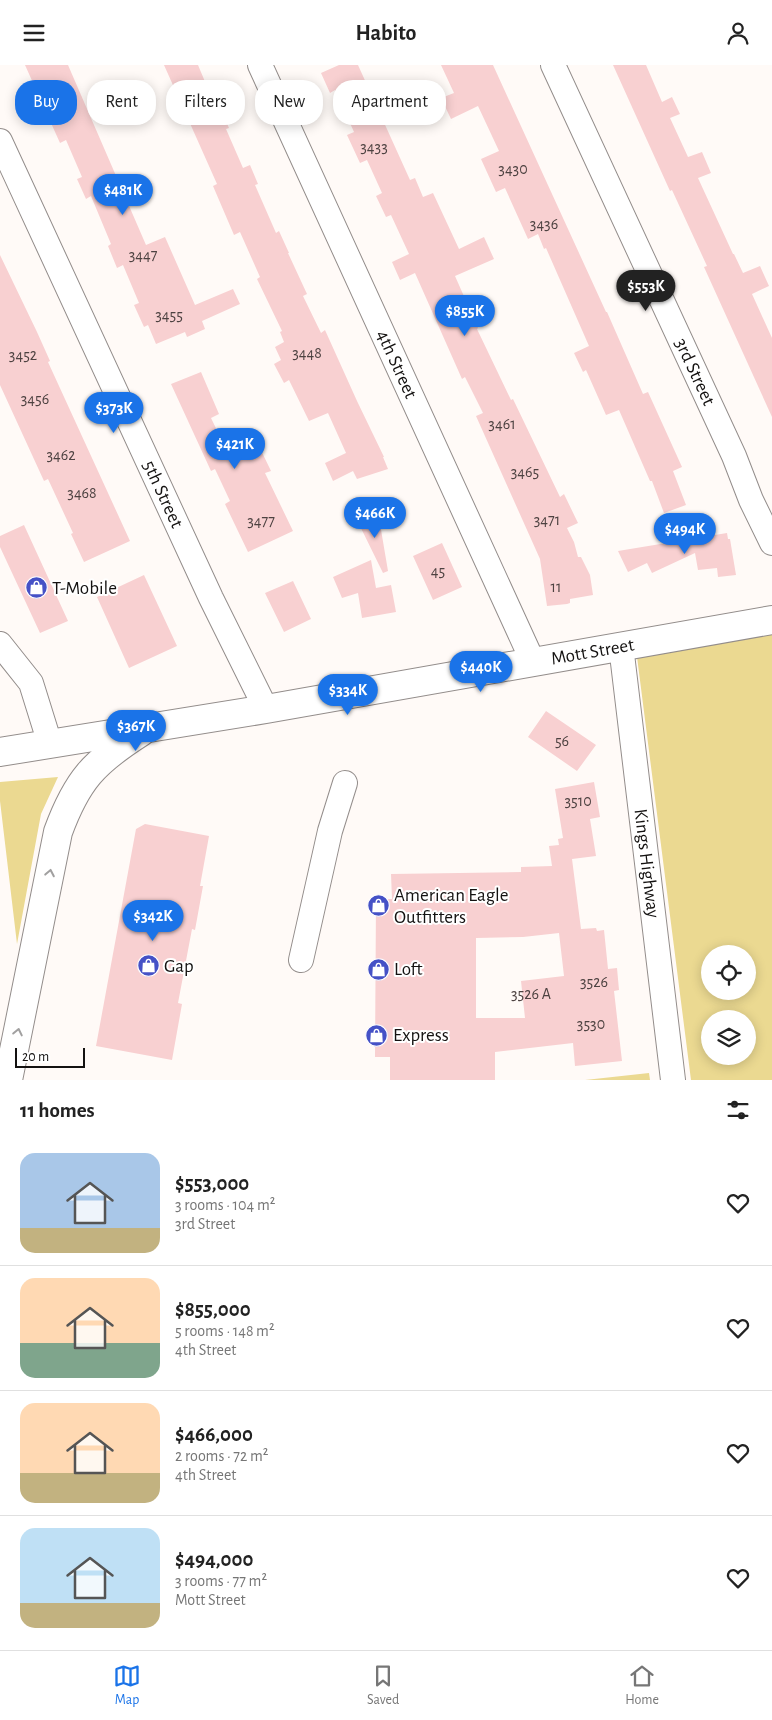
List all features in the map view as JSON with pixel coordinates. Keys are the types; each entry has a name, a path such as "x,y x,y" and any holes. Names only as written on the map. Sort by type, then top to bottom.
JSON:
{"main road":[{"name":"Mott Street","path":"0,752 266,709 772,620"},
{"path":"8,1080 58,832 67,807 88,774 104,758 147,729"}],"street":[{"name":"4th Street","path":"260,65 533,662"},
{"name":"3rd Street","path":"553,65 726,438 750,500 772,543"},
{"name":"5th Street","path":"0,141 203,580 266,709"},
{"path":"0,644 31,683 50,744"},
{"name":"Kings Highway","path":"621,646 673,1080"},
{"path":"301,960 330,831 345,783"}],"shaded area":[{"path":"772,624 772,1080 691,1080 636,649"},
{"path":"58,777 41,814 17,944 0,801 0,782"},
{"path":"649,1073 650,1080 585,1080"}],"building":[{"path":"25,65 68,65 74,80 32,80"},
{"path":"164,65 198,65 204,80 171,80"},
{"path":"339,65 358,65 365,80 333,80 333,91 330,93 321,73"},
{"path":"441,65 493,65 643,394 648,392 682,467 673,471 686,505 664,513 652,481 650,481 619,410 606,415 586,370 583,372 574,353 589,346 546,248 544,249 538,234 528,239 505,188 496,192 481,159 499,151 478,106 451,119 446,108 446,96 454,93"},
{"path":"613,65 646,65 662,102 672,97 680,114 670,118 688,157 702,152 711,173 698,178 733,254 743,273 760,266 769,286 752,294 772,338 772,417 704,267 707,266 672,190 670,191"},
{"path":"77,86 87,109 87,125 94,125 146,245 165,237 195,305 233,289 240,304 202,321 205,329 187,337 185,332 156,344 148,325 144,327 134,305 139,303 123,265 117,268 108,246 111,244 91,196 86,199 77,179 82,177 66,140 60,143 52,125 77,125"},
{"path":"191,125 228,125 229,128 226,129 243,168 250,165 258,184 255,185 276,233 279,231 307,294 303,296 321,333 325,330 388,469 357,479 353,471 333,481 325,463 346,453 328,413 309,421 289,380 284,383 274,364 281,360 275,347 284,342 280,332 282,331 257,279 260,277 240,232 234,235 213,186 217,184"},
{"path":"351,125 385,125 410,180 415,178 423,197 433,193 459,249 484,237 494,259 455,276 477,329 511,400 513,399 560,497 564,494 578,523 567,528 574,542 578,557 581,557 590,575 593,595 570,599 570,603 567,604 547,606 540,559 476,416 483,413 465,377 462,379 415,273 400,280 392,262 409,254 391,215 386,217 376,196 382,193 367,160 360,163 347,135 354,132"},
{"path":"0,255 37,332 50,361 48,362 130,541 84,562 48,479 44,481 0,385"},
{"path":"201,372 219,414 211,418 229,455 257,442 271,471 265,473 293,531 248,552 225,504 230,501 215,469 211,471 171,384"},
{"path":"378,512 388,571 383,573 358,522"},
{"name":"T-Mobile","path":"24,525 68,621 40,633 0,547 0,536"},
{"path":"727,533 728,539 730,539 736,575 718,577 717,568 698,570 695,553 652,573 647,563 628,572 618,551"},
{"path":"442,543 462,587 433,600 413,556"},
{"path":"371,560 376,588 391,585 396,612 362,618 358,593 342,598 333,577"},
{"path":"144,575 177,646 129,668 97,597"},
{"path":"293,581 311,619 284,632 265,593"},
{"path":"546,711 596,745 577,771 528,737"},
{"path":"594,782 600,817 590,819 596,856 572,859 581,929 596,928 597,931 604,930 608,969 617,968 619,990 614,991 622,1061 575,1066 573,1043 495,1052 495,1080 390,1080 390,1057 375,1057 376,899 392,899 391,874 521,872 521,867 552,866 549,846 559,845 558,839 563,838 555,789","holes":["559,933 564,976 521,981 525,1018 476,1018 476,938 523,937"]},
{"name":"Gap","path":"145,824 209,836 200,886 203,886 195,930 192,929 178,1003 182,1004 172,1060 96,1046 136,829"}],"place":[{"name":"T-Mobile","path":"36,588"},
{"name":"American Eagle Outfitters","path":"378,906"},
{"name":"Gap","path":"148,966"},
{"name":"Loft","path":"378,969"},
{"name":"Express","path":"377,1035"}]}
